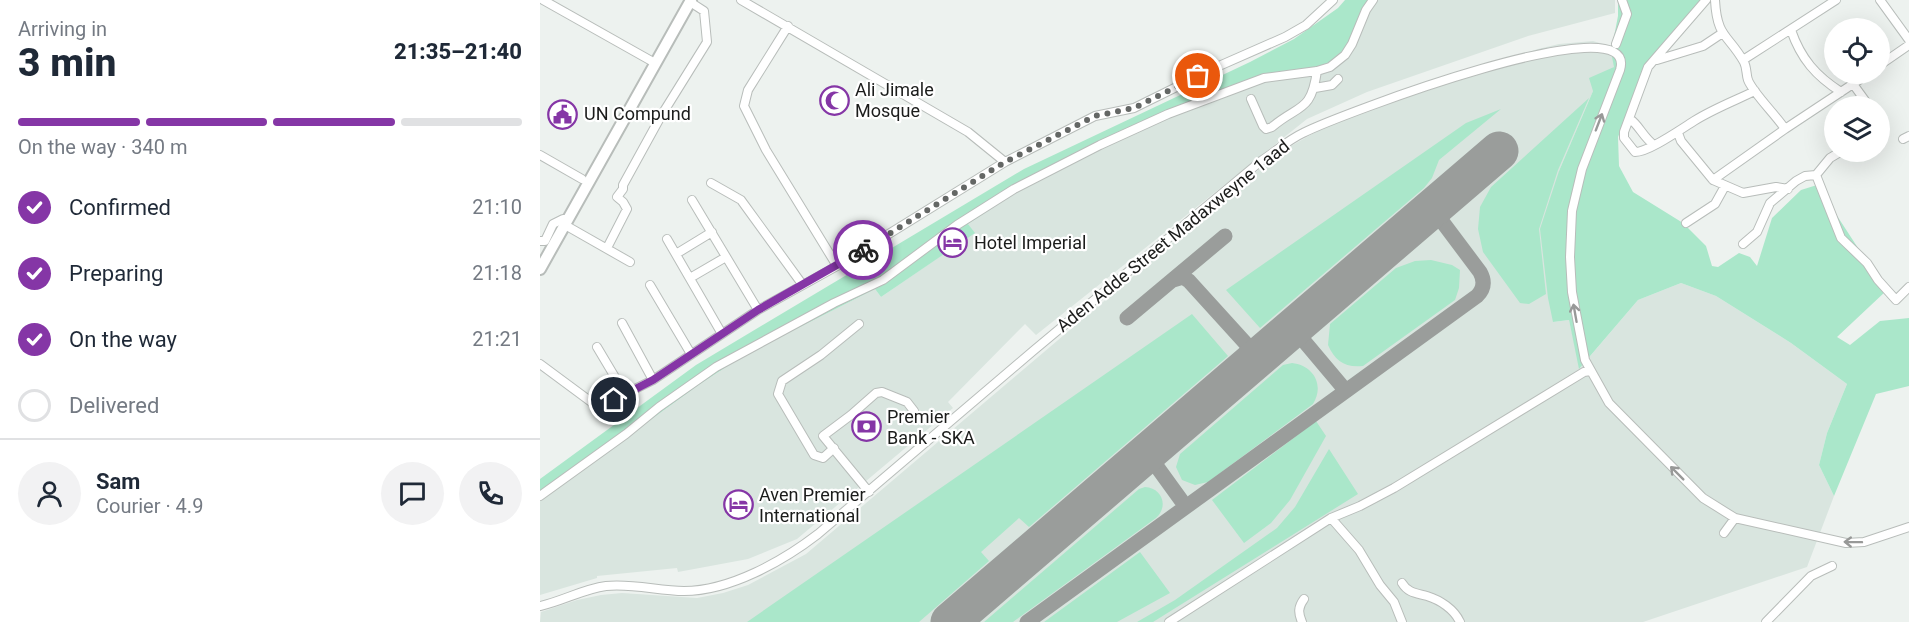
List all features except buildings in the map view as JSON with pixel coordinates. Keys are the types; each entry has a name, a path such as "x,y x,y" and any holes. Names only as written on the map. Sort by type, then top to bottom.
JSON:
{"main road":[{"path":"540,269 691,1"}],"street":[{"path":"741,0 968,132 1005,162"},
{"path":"540,364 594,404 605,404 653,380 758,310 837,266 1005,162 1095,116 1134,108 1219,66 1286,37 1306,25 1333,0"},
{"path":"540,496 626,434 658,407 716,367 834,303 883,280 957,225 1014,189 1100,145 1168,114 1264,78 1317,71 1330,67 1346,55 1366,10 1373,0"},
{"path":"1622,0 1627,14 1613,42 1621,57 1620,70 1582,169 1572,211 1570,257 1572,292 1585,360 1590,371 1609,403 1652,449 1703,498 1735,518 1846,543 1864,542 1894,534 1909,527"},
{"path":"1706,0 1648,67 1624,132 1624,138 1635,152 1639,152 1678,133 1694,121 1755,91"},
{"path":"1715,0 1718,25 1722,34 1743,60 1748,80 1755,91 1785,129"},
{"path":"1743,60 1836,0"},
{"path":"1880,0 1909,40"},
{"path":"542,1 655,63"},
{"path":"607,248 627,209 617,197 661,116 707,42 704,11 691,1"},
{"path":"788,26 748,90 744,106 765,150 837,266"},
{"path":"1791,30 1795,42 1810,67 1822,80 1841,92"},
{"path":"1656,60 1703,46 1722,34"},
{"path":"1890,58 1909,45"},
{"path":"1251,99 1266,129 1309,102 1315,88 1317,71"},
{"name":"Aden Adde Street Madaxweyne 1aad","path":"540,606 609,586 683,591 720,585 765,568 792,554 819,534 1033,351 1261,161 1300,134 1387,92 1441,72"},
{"path":"1315,88 1332,84 1338,79"},
{"path":"1713,180 1853,84 1862,96"},
{"path":"1630,119 1644,138 1654,145"},
{"path":"1678,133 1681,141 1713,180 1743,193 1776,187 1788,189"},
{"path":"540,155 582,179"},
{"path":"1743,244 1757,232 1770,202 1806,176 1816,174 1826,162"},
{"path":"1816,174 1841,238 1867,263 1878,280 1896,300 1909,287"},
{"path":"711,183 741,200 802,284"},
{"path":"1686,223 1715,204 1725,186"},
{"path":"692,200 758,310"},
{"path":"540,241 544,241 548,236 553,224 563,219 630,262"},
{"path":"676,254 712,232"},
{"path":"667,239 723,334"},
{"path":"690,278 726,256"},
{"path":"650,285 691,354"},
{"path":"622,323 653,380"},
{"path":"834,448 823,458 814,454 778,394 782,381 822,355 859,324"},
{"path":"597,347 625,394"},
{"path":"1169,622 1331,518 1394,488 1584,372 1590,371"},
{"path":"869,492 823,436 851,415 874,393 882,392 907,402 914,411"},
{"path":"1331,518 1359,550 1380,585 1394,602 1402,622"},
{"path":"1724,533 1735,518"},
{"path":"1894,534 1909,533"},
{"path":"1766,622 1811,576 1832,566"},
{"path":"1402,583 1410,592 1443,603 1456,614 1460,622"},
{"path":"1302,622 1299,613 1304,599"}],"shaded area":[{"path":"1375,0 1615,0 1615,13 1528,36 1367,92 1307,119 1036,335 1025,324 948,402 953,408 797,539 748,559 678,572 677,568 597,576 597,578 540,595 540,500 700,384 743,356 875,289 881,297 974,233 968,224 1012,195 1153,122"},
{"path":"1593,41 1606,45 1614,59 1614,67 1593,91 1559,171 1553,322 1569,320 1580,368 1638,300 1681,283 1716,296 1791,343 1847,384 1827,433 1819,465 1834,496 1807,567 1643,622 540,622 541,612 601,595 622,593 697,598 723,593 748,585 806,554 1262,167 1291,146 1330,124 1436,80 1538,49 1559,44"}],"green space":[{"path":"1345,0 1375,0 1349,52 1319,72 1264,78 1153,122 1012,195 968,224 975,233 881,297 875,289 743,356 700,384 540,500 540,479 696,365 1024,169 1294,39 1338,8"},
{"path":"1618,0 1702,0 1646,70 1618,137 1619,166 1633,192 1683,223 1706,246 1712,266 1718,267 1739,253 1750,257 1757,266 1772,218 1801,190 1817,185 1886,291 1837,337 1850,345 1880,321 1909,318 1909,386 1876,394 1834,496 1819,465 1827,433 1847,384 1791,343 1716,296 1681,283 1638,300 1579,369 1569,320 1553,322 1540,229 1559,171 1593,91 1589,78 1614,67 1611,52 1618,16"},
{"path":"1589,98 1558,170 1539,229 1546,294 1529,304 1520,303 1483,252 1478,229 1480,207 1491,187"},
{"path":"1501,109 1439,160 1432,178 1424,188 1260,328 1226,290 1466,123"},
{"path":"1431,260 1452,265 1460,270 1459,288 1455,300 1363,366 1351,366 1337,359 1328,345 1330,324 1396,268 1415,261"},
{"path":"1192,314 1228,356 1029,527 1019,518 981,552 989,561 919,622 747,622"},
{"path":"1292,363 1306,368 1315,377 1318,390 1313,404 1208,482 1195,485 1182,480 1176,467 1180,454 1283,365"},
{"path":"1316,421 1326,436 1290,500 1271,523 1244,543 1212,500"},
{"path":"1329,449 1358,494 1153,622 1137,622 1175,600 1277,528 1295,507"},
{"path":"1145,487 1156,491 1162,498 1162,508 1156,518 1013,622 984,622 1139,489"},
{"path":"1140,552 1170,593 1117,622 1044,622"}],"taxiway":[{"path":"1027,622 1477,296 1483,285 1480,272 1432,208"},
{"path":"1127,318 1225,236"},
{"path":"1173,280 1183,277 1189,281 1258,357"},
{"path":"1293,328 1346,391"},
{"path":"1147,453 1181,500"}],"runway":[{"path":"950,622 1499,151"}],"way so far":[{"path":"863,250 1005,162 1095,116 1134,108 1198,76"}],"place":[{"name":"Ali Jimale Mosque","path":"834,100"},
{"name":"UN Compund","path":"563,114"},
{"name":"Hotel Imperial","path":"953,243"},
{"name":"Premier Bank - SKA","path":"866,427"},
{"name":"Aven Premier International","path":"738,505"}],"route":[{"path":"614,400 653,380 758,310 863,250"}]}
